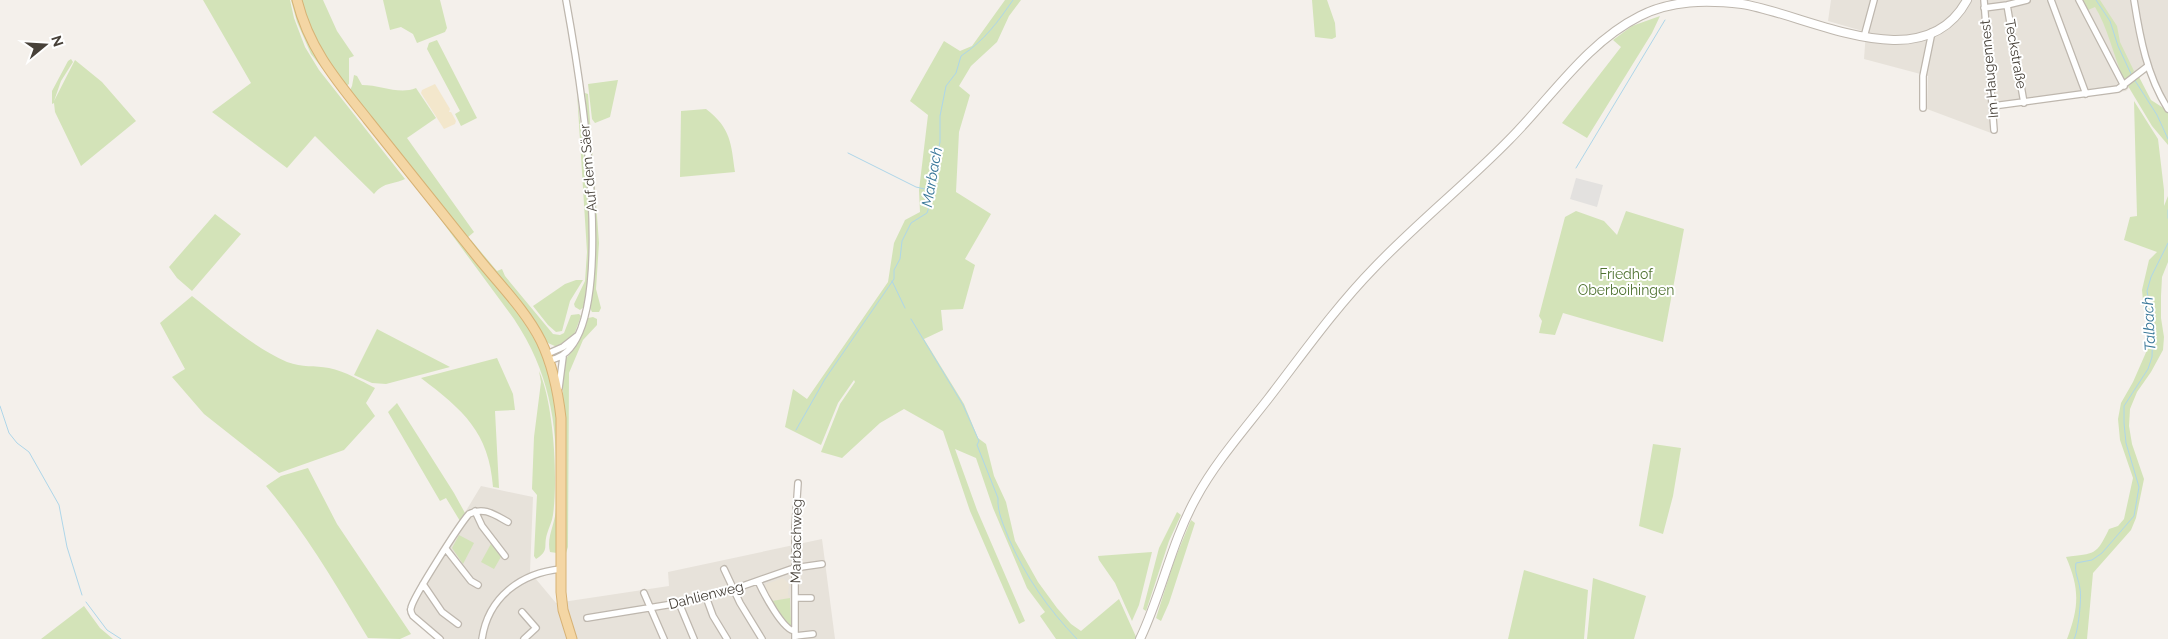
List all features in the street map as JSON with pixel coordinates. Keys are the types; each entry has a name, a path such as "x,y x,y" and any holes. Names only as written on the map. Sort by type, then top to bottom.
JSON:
{"main road":[{"path":"297,0 304,26 322,60 413,178 521,310 535,330 548,357 558,392 561,426 561,569 563,610 572,639"}],"street":[{"name":"Auf dem Säer","path":"558,392 563,357 574,344 589,301 593,261 593,239 581,87 566,0"},
{"path":"1864,37 1874,0"},
{"path":"1140,639 1183,524 1197,496 1229,448 1364,278 1501,148 1604,40 1630,21 1655,9 1682,2 1711,1 1759,7 1864,37 1894,41 1914,39 1932,32 1954,18 1967,0"},
{"name":"Im Haugennest","path":"1984,0 1994,130"},
{"name":"Im Haugennest","path":"1984,8 2027,0"},
{"path":"2052,0 2086,94"},
{"path":"2080,0 2126,84"},
{"path":"2134,0 2140,37 2148,66 2168,109"},
{"name":"Teckstraße","path":"2007,5 2024,103"},
{"path":"1923,108 1923,76 1932,32"},
{"path":"1993,106 2118,90 2148,66"},
{"path":"548,357 578,335"},
{"path":"548,357 563,357"},
{"name":"Marbachweg","path":"795,635 794,568 798,483"},
{"path":"440,639 413,616 411,612 423,584 465,518 475,511 486,510 508,522"},
{"path":"475,511 482,526 506,556"},
{"path":"446,549 468,578 478,585"},
{"name":"Dahlienweg","path":"587,618 706,597 794,568 822,564"},
{"path":"724,568 744,610 762,639"},
{"path":"482,639 492,611 500,598 510,589 528,576 539,572 561,569"},
{"path":"758,581 789,630 795,635 813,634"},
{"path":"423,584 442,612 458,624"},
{"path":"644,593 664,639"},
{"path":"706,597 713,616 727,639"},
{"name":"Marbachweg","path":"795,598 810,598"},
{"path":"679,603 694,639"},
{"path":"522,612 536,628 524,639"}],"shaded area":[{"path":"1831,0 2168,0 2168,102 2162,104 2145,70 2126,91 1990,109 1991,133 1927,109 1928,76 1864,59 1866,32 1828,21"},
{"path":"1576,178 1603,185 1597,207 1570,199"},
{"path":"481,486 533,497 530,572 556,603 669,586 668,572 822,539 835,639 438,639 406,610"},
{"path":"783,578 789,584 788,594 790,598 772,601 765,591 766,584"}],"green space":[{"path":"203,0 290,0 294,18 305,47 319,70 405,179 385,185 374,194 315,136 287,168 212,112 251,83"},
{"path":"291,0 295,0 304,34 409,178 311,54 297,22"},
{"path":"301,0 323,0 337,31 354,56 349,58 349,84 346,86 319,45"},
{"path":"383,0 440,0 447,28 445,32 417,43 413,34 401,27 390,30"},
{"path":"1005,0 1021,0 1009,16 997,42 971,66 959,86 970,95 959,132 956,192 991,214 965,259 975,265 963,309 941,310 943,330 924,339 964,404 978,438 986,444 994,476 1006,502 1015,541 1038,582 1071,624 1081,631 1119,599 1137,639 1056,639 1040,616 1045,612 1027,588 993,508 976,458 955,449 977,510 1025,621 1019,624 970,511 943,431 904,409 880,423 842,458 821,452 840,404 855,382 854,380 838,403 821,445 785,427 793,389 807,399 888,282 894,243 905,220 920,212 919,190 928,115 910,101 944,41 960,51 972,46"},
{"path":"1312,0 1327,0 1335,23 1336,37 1332,39 1315,37"},
{"path":"2083,0 2100,0 2117,26 2120,42 2134,71 2127,80 2123,78 2107,32 2095,7 2088,10"},
{"path":"1660,16 1652,33 1587,138 1562,123 1621,47 1613,40 1632,26"},
{"path":"437,40 477,118 461,126 455,114 460,111 427,49 429,43"},
{"path":"71,59 73,62 61,81 54,101 75,60 102,82 136,121 81,166 55,112 54,103 52,104 52,91 68,61"},
{"path":"354,75 357,76 362,85 396,90 416,88 436,118 407,138 474,232 467,238 349,92"},
{"path":"2138,75 2151,100 2168,113 2168,145 2152,126 2128,86"},
{"path":"618,80 610,117 595,123 592,119 588,84"},
{"path":"577,92 589,208 590,261 585,306 580,310 574,304 585,281 587,252"},
{"path":"585,93 588,94 599,243 596,289 601,308 599,312 592,312 590,308 596,242"},
{"path":"2134,101 2158,139 2164,206 2168,196 2168,262 2162,277 2161,296 2163,350 2137,392 2130,409 2129,426 2132,444 2144,479 2136,518 2131,530 2093,573 2087,639 2067,639 2076,607 2076,589 2066,557 2094,552 2109,529 2118,526 2124,519 2133,478 2120,440 2118,419 2121,403 2133,382 2151,341 2150,318 2144,311 2142,290 2149,260 2157,252 2124,240 2130,217 2137,216"},
{"path":"706,109 721,123 725,130 731,144 735,172 680,177 681,111"},
{"path":"413,182 525,323 549,373 558,431 557,553 550,552 549,546 556,507 554,433 546,387 538,365 528,342 514,319"},
{"name":"Friedhof Oberboihingen","path":"1576,211 1604,221 1617,235 1626,211 1684,229 1663,342 1563,313 1555,335 1539,333 1542,321 1539,316 1565,217"},
{"path":"215,214 241,234 192,291 177,278 169,267"},
{"path":"471,240 497,271 502,269 505,276 553,334 560,335 564,333 571,315 579,314 581,316 574,335 557,347 548,343 471,244"},
{"path":"576,280 583,280 570,301 562,331 556,332 533,306 565,284"},
{"path":"192,296 237,332 274,356 293,364 335,369 375,388 366,403 375,416 344,450 279,473 204,414 172,377 185,369 160,323"},
{"path":"593,317 597,319 597,325 583,340 569,373 568,547 566,553 565,426 562,377 564,361 577,345 588,318"},
{"path":"377,329 450,367 386,384 372,383 354,375"},
{"path":"497,358 513,394 515,410 495,411 499,488 493,487 486,451 480,437 471,424 461,412 421,378"},
{"path":"539,371 548,402 554,442 555,482 553,515 546,538 545,551 536,559 534,556 537,495 532,489 534,437 541,382"},
{"path":"397,403 465,513 460,521 446,498 440,501 388,412"},
{"path":"1653,444 1681,448 1673,496 1663,534 1639,526"},
{"path":"308,468 337,524 411,634 400,639 368,638 307,541 266,486 281,476"},
{"path":"1177,512 1181,515 1169,541 1146,611 1143,609 1159,548"},
{"path":"1191,520 1195,523 1169,603 1161,621 1156,618 1174,561"},
{"path":"459,535 474,543 463,564 452,548"},
{"path":"492,542 502,555 494,569 481,562"},
{"path":"1152,552 1139,605 1132,621 1115,583 1098,556"},
{"path":"1524,570 1588,590 1584,639 1508,639"},
{"path":"1593,578 1646,596 1634,639 1587,639"},
{"path":"790,598 791,625 788,626 772,601"},
{"path":"84,606 100,628 113,639 41,639"}],"sand":[{"path":"435,84 450,109 449,112 451,112 456,121 455,124 444,129 421,93 422,90"}],"waterway":[{"name":"Marbach","path":"796,430 825,379 894,279 894,270 900,259 902,241 911,223 927,213 930,204 930,188 940,142 940,116 946,86 956,73 961,56 990,31 1013,0"},
{"name":"Talbach","path":"2096,0 2110,21 2118,46 2132,76"},
{"path":"1576,168 1665,20"},
{"name":"Talbach","path":"2134,79 2157,115 2168,139"},
{"path":"848,153 916,187 929,190"},
{"name":"Talbach","path":"2168,210 2168,218"},
{"name":"Talbach","path":"2074,639 2078,623 2080,599 2076,563 2092,560 2102,553 2134,516 2139,487 2126,443 2124,406 2148,369 2152,357 2153,324 2147,291 2151,277 2168,243"},
{"path":"892,281 905,308"},
{"path":"911,319 963,405 979,441 977,445 998,498 1003,524 1016,553 1038,592 1077,639"},
{"path":"0,406 9,433 17,443 29,452 59,505 67,547 82,595"},
{"path":"86,602 107,630 121,639"}]}
